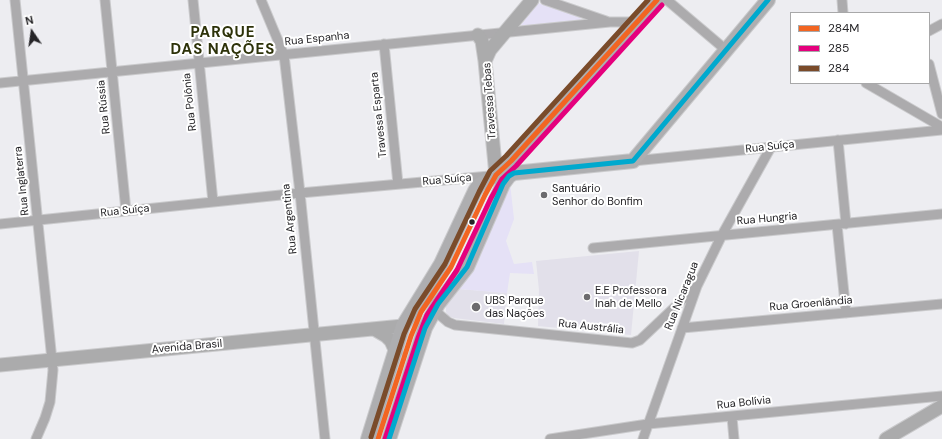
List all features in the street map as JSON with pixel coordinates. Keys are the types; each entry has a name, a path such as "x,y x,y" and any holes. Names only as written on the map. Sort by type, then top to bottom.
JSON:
{"main road":[{"path":"368,439 403,326 442,264 475,191 484,181 496,175 511,161 657,0"},
{"path":"633,161 768,0"},
{"name":"Rua Suíça","path":"514,173 633,161"},
{"path":"389,439 423,334 434,310 466,267 503,184 514,173"}],"street":[{"name":"Rua Inglaterra","path":"16,0 52,359 50,402 36,439"},
{"name":"Rua Rússia","path":"105,0 126,211"},
{"name":"Rua Polônia","path":"193,0 198,63 213,202"},
{"name":"Rua Argentina","path":"261,0 284,55 300,193 325,439"},
{"name":"Travessa Tebas","path":"496,175 485,61 490,50 532,0"},
{"path":"545,0 610,22"},
{"path":"667,0 726,50"},
{"path":"842,0 843,12"},
{"path":"580,25 584,21 584,13"},
{"name":"Rua Espanha","path":"0,83 610,22 637,22"},
{"path":"930,30 942,24"},
{"path":"478,35 482,40 485,61"},
{"name":"Travessa Esparta","path":"384,44 398,184"},
{"path":"930,68 942,114"},
{"path":"868,84 942,128"},
{"name":"Rua Suíça","path":"633,161 942,128"},
{"path":"838,140 846,313"},
{"name":"Rua Nicaragua","path":"643,439 697,286 722,235 771,147"},
{"name":"Rua Suíça","path":"0,224 300,193 514,173"},
{"name":"Rua Hungria","path":"593,248 942,214"},
{"name":"Rua Austrália","path":"434,310 448,322 456,325 632,343 640,340 697,286"},
{"name":"Rua Groenlândia","path":"683,325 846,313 942,304"},
{"path":"667,314 683,325"},
{"name":"Avenida Brasil","path":"0,365 403,326"},
{"path":"374,329 386,336 391,341 396,352"},
{"name":"Rua Bolívia","path":"550,439 648,424 942,396"},
{"path":"886,439 942,406"},
{"path":"732,417 734,439"}],"shaded area":[{"path":"538,3 580,17 581,19 522,26 521,25"},
{"path":"510,183 514,219 506,241 514,264 532,262 534,274 510,273 507,293 459,289 467,277"},
{"name":"E.E Professora Inah de Mello","path":"639,251 631,335 538,326 539,290 536,261"},
{"name":"UBS Parque das Nações","path":"459,289 507,293 504,324 448,316 446,312 446,305"}],"transit line":[{"name":"284","path":"371,437 404,334 415,309 445,264 490,171 506,156 648,0"},
{"name":"284M","path":"378,439 411,336 421,312 451,267 496,175 511,161 657,0"},
{"path":"389,439 425,328 438,304 467,267 503,184 509,176 514,173 633,161 768,0"},
{"name":"285","path":"385,439 427,315 457,270 491,198 502,179 516,166 662,5"}],"place":[{"name":"Santuário Senhor do Bonfim","path":"544,195"},
{"name":"E.E Professora Inah de Mello","path":"587,297"},
{"name":"UBS Parque das Nações","path":"476,307"}],"district":[{"name":"PARQUE DAS NAÇÕES","path":"223,42"}]}
